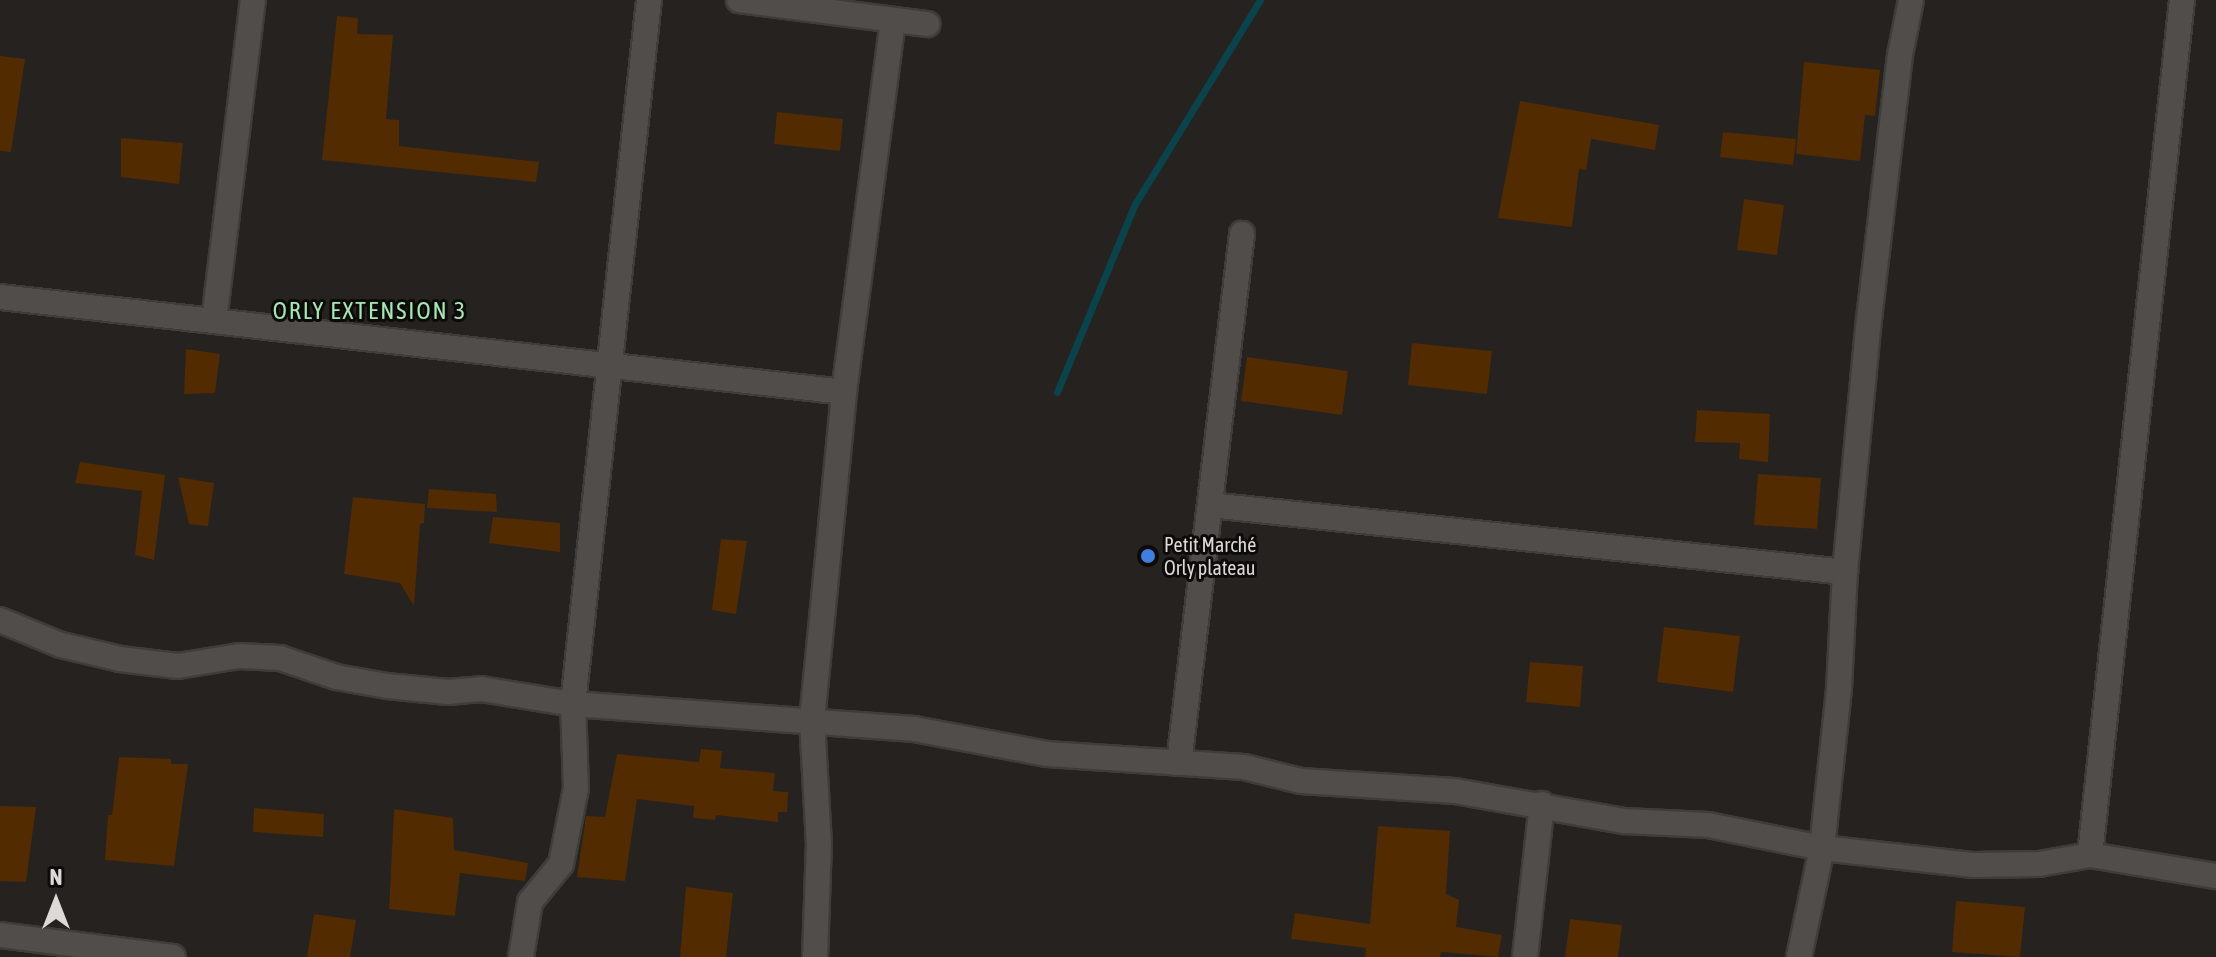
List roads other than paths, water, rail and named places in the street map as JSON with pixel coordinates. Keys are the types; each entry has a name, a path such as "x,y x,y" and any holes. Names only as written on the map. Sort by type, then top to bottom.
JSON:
{"street":[{"path":"214,321 253,0"},
{"path":"521,957 530,902 561,864 576,788 573,704 649,0"},
{"path":"739,0 927,24"},
{"path":"1799,957 1822,848 1839,689 1845,572 1869,319 1900,55 1911,0"},
{"path":"2090,855 2182,0"},
{"path":"815,957 819,845 812,720 844,392 893,20"},
{"path":"1179,763 1242,234"},
{"path":"0,297 844,392"},
{"path":"1210,505 1845,572"},
{"path":"0,620 61,645 120,659 178,666 239,656 280,658 336,677 387,686 448,692 481,689 573,704 914,729 1047,754 1244,767 1301,781 1455,791 1542,804 1624,821 1708,825 1822,848 1974,865 2039,864 2090,855 2216,876"},
{"path":"1525,957 1542,804"},
{"path":"0,935 173,957"}],"waterway":[{"path":"1057,392 1135,204 1260,0"}],"place":[{"name":"Petit Marché Orly plateau","path":"1148,556"}],"district":[{"name":"ORLY EXTENSION 3","path":"370,311"}]}
